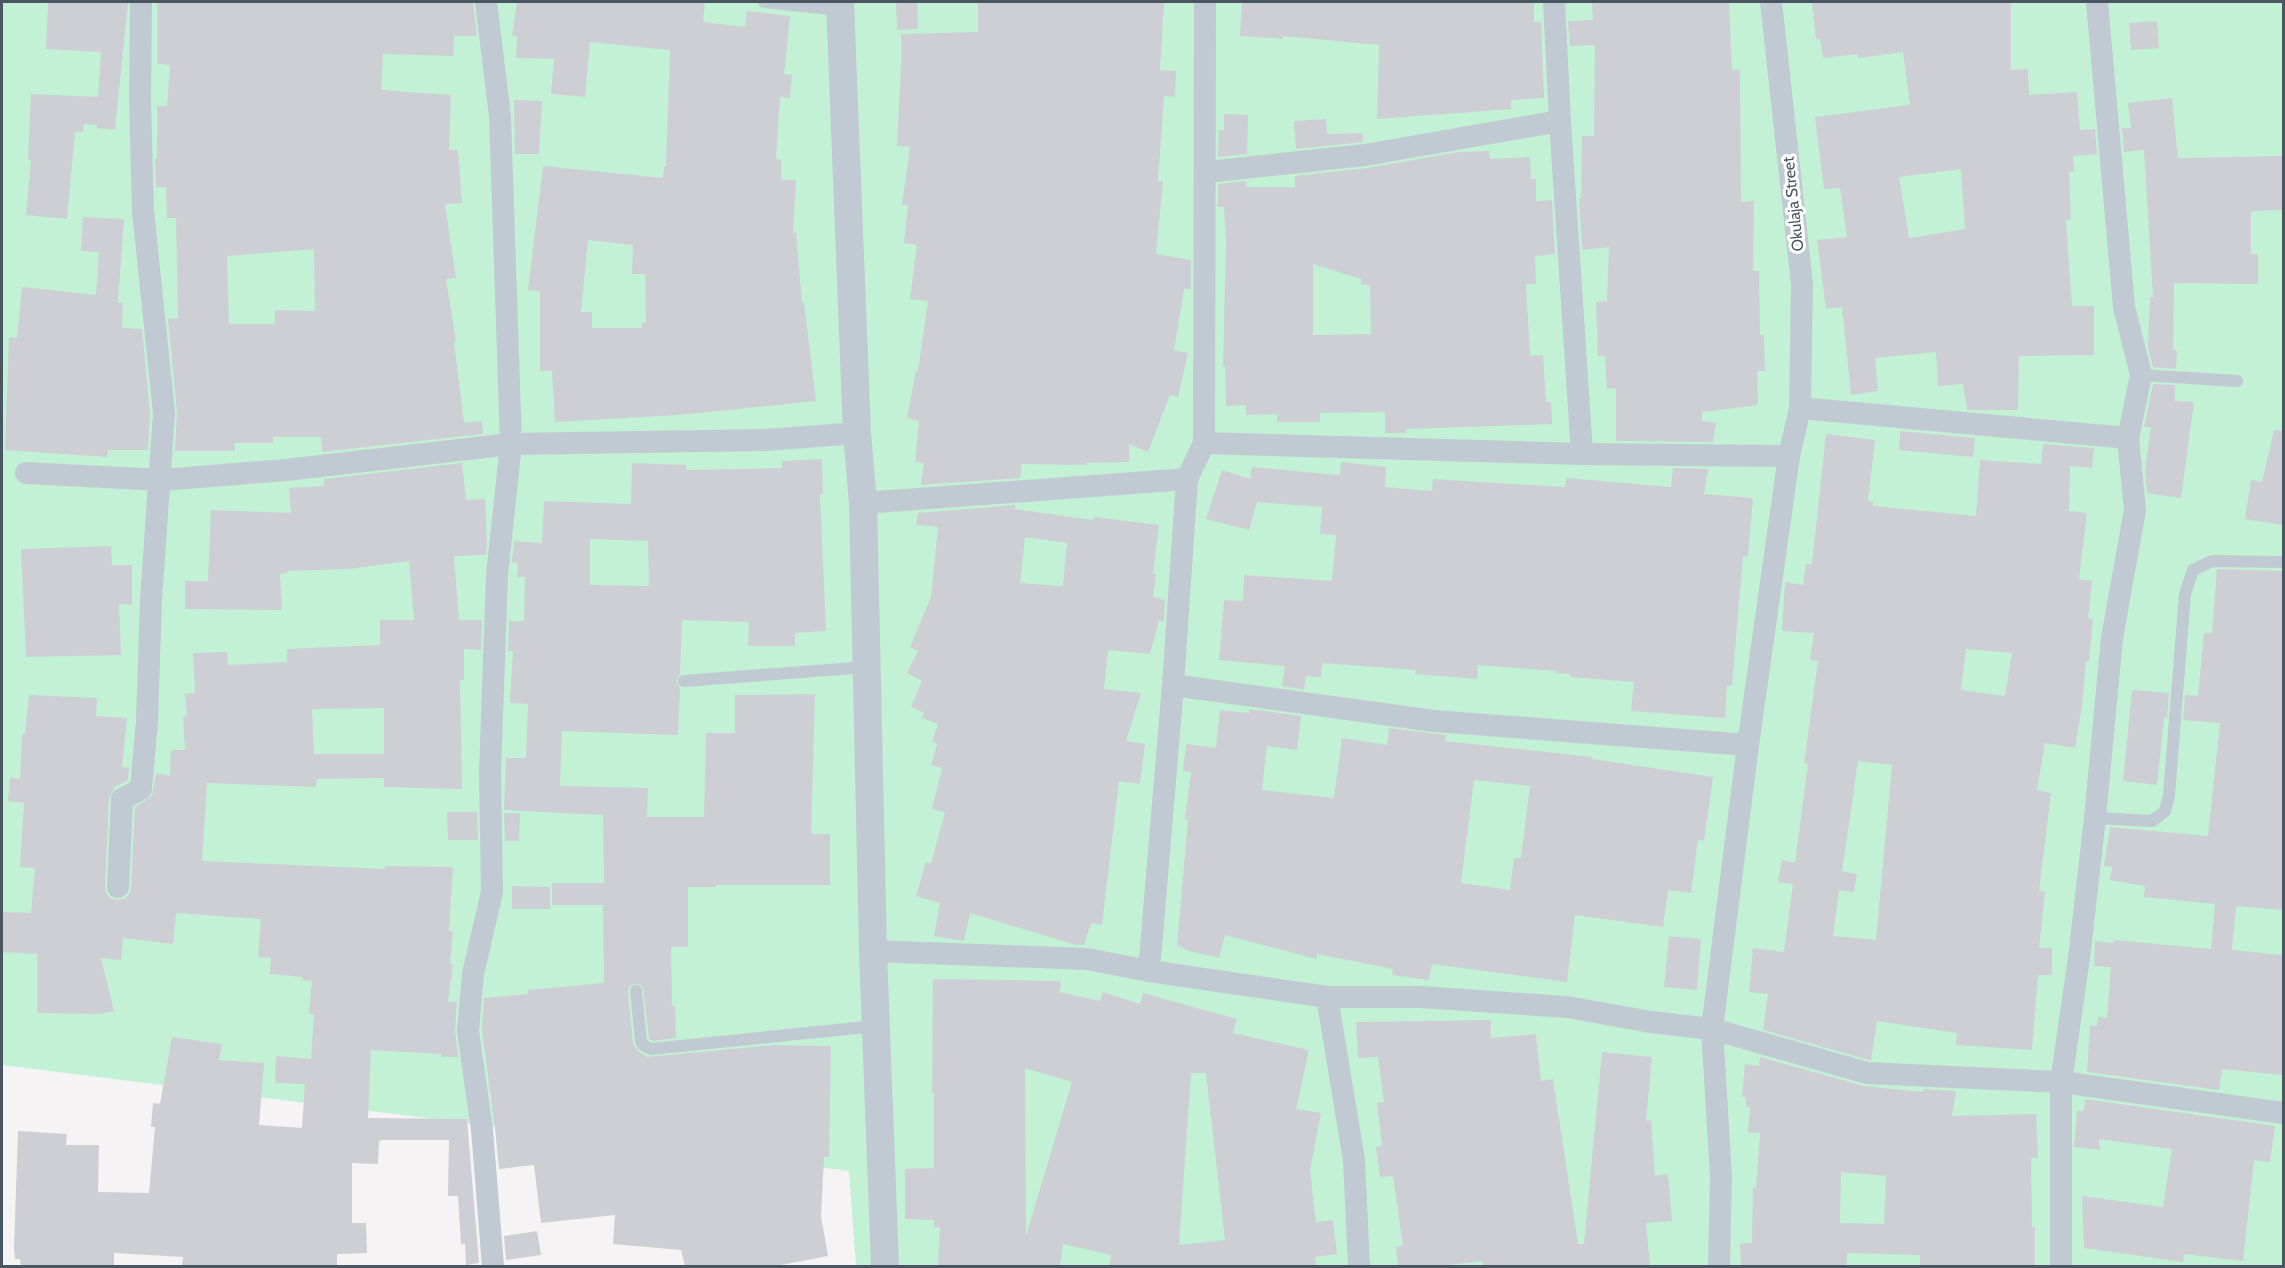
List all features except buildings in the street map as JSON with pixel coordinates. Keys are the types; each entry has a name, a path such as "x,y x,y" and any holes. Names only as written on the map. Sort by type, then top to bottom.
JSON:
{"street":[{"path":"118,888 122,799 141,789 147,721 151,600 164,413 143,211 140,100 141,2"},
{"path":"486,2 500,116 511,444 497,575 490,772 492,892 473,974 468,1031 482,1130 493,1266"},
{"path":"1149,971 1173,685 1187,479 1204,443 1205,2"},
{"path":"1554,2 1582,454"},
{"name":"Okulaja Street","path":"1719,1266 1721,1176 1712,1029 1748,745 1789,456 1800,408 1802,284 1771,2"},
{"path":"2061,1266 2061,1082 2076,981 2095,818 2112,638 2135,510 2128,438 2140,375 2124,307 2097,2"},
{"path":"841,6 857,433 863,503 873,951 885,1266"},
{"path":"1206,172 1365,155 1560,121"},
{"path":"1800,408 2128,438"},
{"path":"26,473 161,480 286,470 511,444 765,440 857,433"},
{"path":"1204,443 1582,454 1789,456"},
{"path":"863,503 1187,479"},
{"path":"1173,685 1434,721 1748,745"},
{"path":"873,951 1087,959 1149,971 1327,997 1421,997 1567,1007 1651,1022 1712,1029 1867,1073 2061,1082 2283,1113"},
{"path":"1327,997 1354,1160 1359,1266"}],"lane":[{"path":"764,2 841,6"},
{"path":"2140,375 2236,381"},
{"path":"2095,818 2152,821 2166,811 2185,594 2193,570 2212,561 2283,562"},
{"path":"684,681 867,668"},
{"path":"636,991 641,1041 643,1045 651,1049 876,1026"}],"green space":[{"path":"2,2 2283,2 2283,1266 856,1266 849,1171 2,1065"}]}
